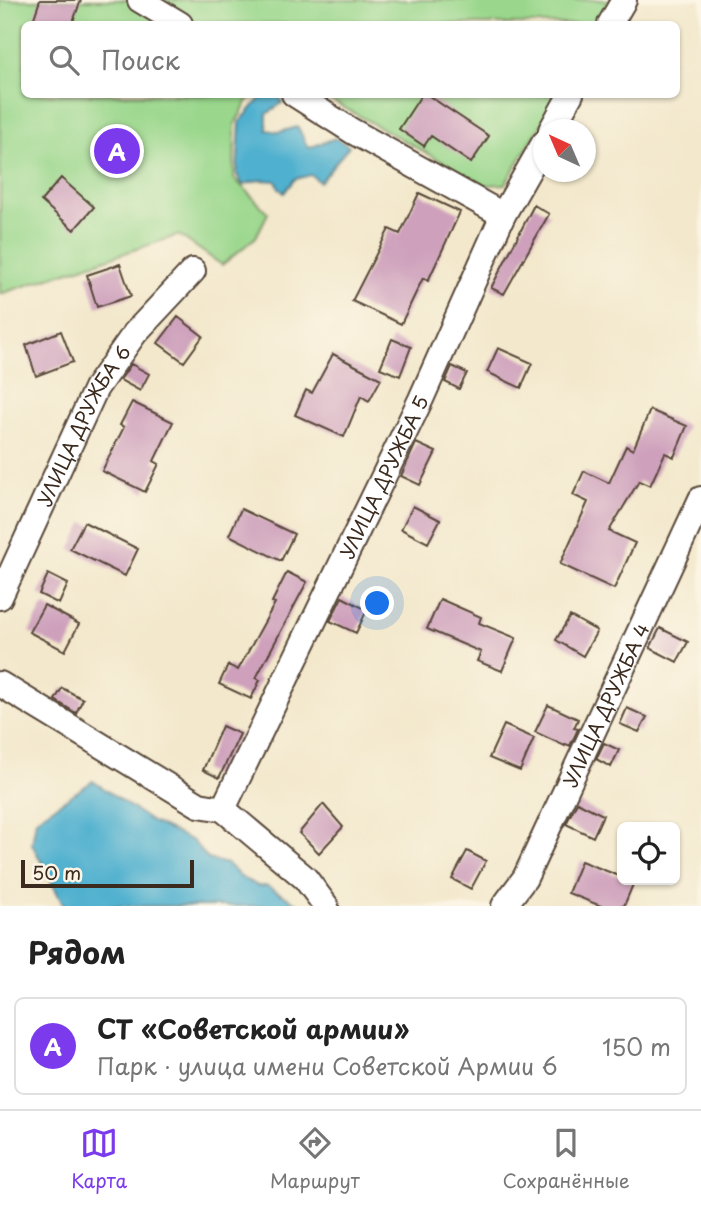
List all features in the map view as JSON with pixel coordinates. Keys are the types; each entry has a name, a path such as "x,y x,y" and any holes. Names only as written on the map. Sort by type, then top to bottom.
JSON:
{"street":[{"path":"139,0 175,21"},
{"path":"613,21 624,0"},
{"path":"300,98 352,131 503,215"},
{"path":"557,119 569,98"},
{"name":"УЛИЦА ДРУЖБА 5","path":"223,809 421,399 503,215 533,162"},
{"name":"УЛИЦА ДРУЖБА 6","path":"0,597 96,388 135,334 193,271"},
{"name":"УЛИЦА ДРУЖБА 4","path":"503,906 525,878 701,499"},
{"path":"0,684 199,805 223,809 305,878 326,906"}],"green space":[{"path":"0,0 616,0 603,21 21,21 21,98 249,98 235,124 234,178 268,213 256,237 222,265 179,235 0,294"},
{"path":"326,98 557,98 544,119 533,119 533,138 505,184 485,185"}],"water":[{"path":"260,98 280,98 283,102 267,114 267,130 279,132 298,127 308,148 335,138 349,146 320,182 311,175 295,179 284,193 276,181 259,180 243,185 237,175 240,122"},
{"path":"93,781 152,822 193,841 208,859 227,864 242,878 258,886 267,886 302,906 64,906 32,844 36,819"}],"building":[{"path":"40,0 81,0 73,21 33,21"},
{"path":"419,98 432,98 489,136 471,163 431,136 424,146 399,129"},
{"path":"61,178 94,207 74,230 41,201"},
{"path":"419,193 460,212 428,281 423,278 401,324 352,301 389,229 400,234"},
{"path":"534,205 549,214 504,294 491,288"},
{"path":"120,264 131,296 97,307 87,275"},
{"path":"178,317 203,336 184,362 158,343"},
{"path":"61,331 73,362 36,376 26,345"},
{"path":"392,339 411,347 400,376 380,368"},
{"path":"498,348 532,363 521,388 487,372"},
{"path":"333,354 381,379 369,401 361,396 344,437 295,415 306,390 312,393"},
{"path":"131,364 149,374 140,391 120,380"},
{"path":"452,366 467,373 459,389 445,382"},
{"path":"132,402 173,422 154,461 159,464 145,492 102,471 124,427 120,425"},
{"path":"650,410 687,426 674,457 665,453 650,486 639,481 609,531 635,543 614,589 560,564 588,502 573,495 584,471 609,483 626,446 633,450"},
{"path":"416,443 436,452 420,485 401,476"},
{"path":"413,506 440,520 428,543 401,529"},
{"path":"241,509 294,534 281,561 229,535"},
{"path":"84,522 138,549 125,576 70,549"},
{"path":"287,572 307,582 256,678 260,680 251,699 219,684 228,665 238,670 275,603 272,602"},
{"path":"48,574 68,584 59,604 39,594"},
{"path":"342,597 367,610 356,633 330,621"},
{"path":"440,599 481,617 479,623 516,638 502,671 477,661 481,652 427,629"},
{"path":"44,605 79,624 65,651 29,632"},
{"path":"570,616 597,631 583,656 556,640"},
{"path":"660,628 688,642 677,662 650,648"},
{"path":"62,688 83,699 76,713 55,700"},
{"path":"548,705 578,719 574,728 578,729 570,746 535,732"},
{"path":"627,708 647,717 639,732 620,724"},
{"path":"504,725 534,738 520,771 489,758"},
{"path":"222,726 240,734 219,778 203,770"},
{"path":"604,743 619,750 611,767 596,759"},
{"path":"577,802 603,815 593,837 566,824"},
{"path":"323,804 343,827 319,853 299,833"},
{"path":"467,851 486,861 471,889 452,879"},
{"path":"581,861 617,875 617,885 633,885 624,906 601,906 568,893"}],"place":[{"name":"СТ «Советской армии»","path":"117,151"}]}
